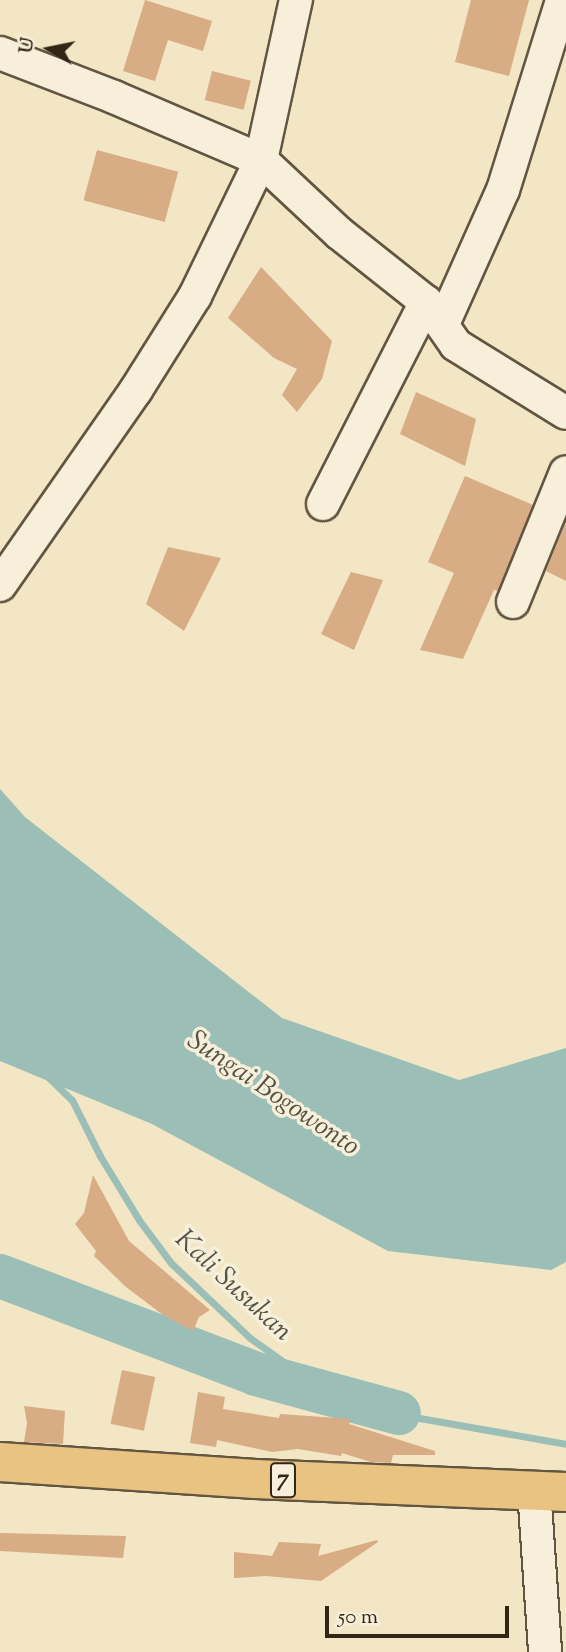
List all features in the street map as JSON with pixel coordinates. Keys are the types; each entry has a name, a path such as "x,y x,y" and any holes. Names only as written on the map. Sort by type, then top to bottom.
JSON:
{"highway":[{"name":"7","path":"0,1462 255,1479 550,1490"}],"street":[{"path":"0,585 135,390 195,296 261,160 296,0"},
{"path":"323,504 435,313 503,190 562,0"},
{"path":"0,53 114,97 261,160 340,233 435,313 456,345 566,413"},
{"path":"513,602 566,472"},
{"path":"545,1652 550,1490"}],"water":[{"name":"Sungai Bogowonto","path":"0,789 25,817 282,1018 459,1080 566,1048 566,1262 551,1270 388,1251 152,1124 0,1061"}],"building":[{"path":"145,0 212,21 203,51 168,40 155,81 123,71"},
{"path":"471,0 529,0 509,76 455,62"},
{"path":"212,71 251,81 244,110 205,100"},
{"path":"97,150 178,172 165,222 84,200"},
{"path":"261,267 332,341 322,379 297,412 282,395 297,369 274,358 228,318"},
{"path":"416,392 476,419 465,466 400,434"},
{"path":"465,476 533,505 498,591 494,590 463,659 420,650 454,573 428,562"},
{"path":"566,521 566,581 546,571"},
{"path":"168,547 221,558 184,631 146,604"},
{"path":"351,572 383,580 354,650 321,634"},
{"path":"93,1175 129,1241 210,1310 199,1317 193,1331 163,1315 126,1287 94,1256 96,1251 75,1224 84,1213"},
{"path":"122,1370 155,1377 144,1431 111,1424"},
{"path":"198,1392 225,1397 223,1409 279,1418 280,1414 351,1419 349,1424 435,1451 435,1455 393,1455 391,1463 371,1462 342,1453 341,1456 298,1449 272,1452 217,1440 216,1447 190,1443"},
{"path":"24,1406 65,1411 63,1444 24,1442 27,1423"},
{"path":"0,1533 126,1536 123,1558 0,1551"},
{"path":"377,1540 378,1542 321,1581 266,1576 234,1578 234,1552 272,1556 279,1542 321,1544 318,1556"}],"waterway":[{"name":"Kali Susukan","path":"48,1077 72,1100 100,1156 139,1220 171,1263 250,1338 298,1372 408,1416 566,1444"},
{"path":"0,1276 256,1374 399,1413"}]}
